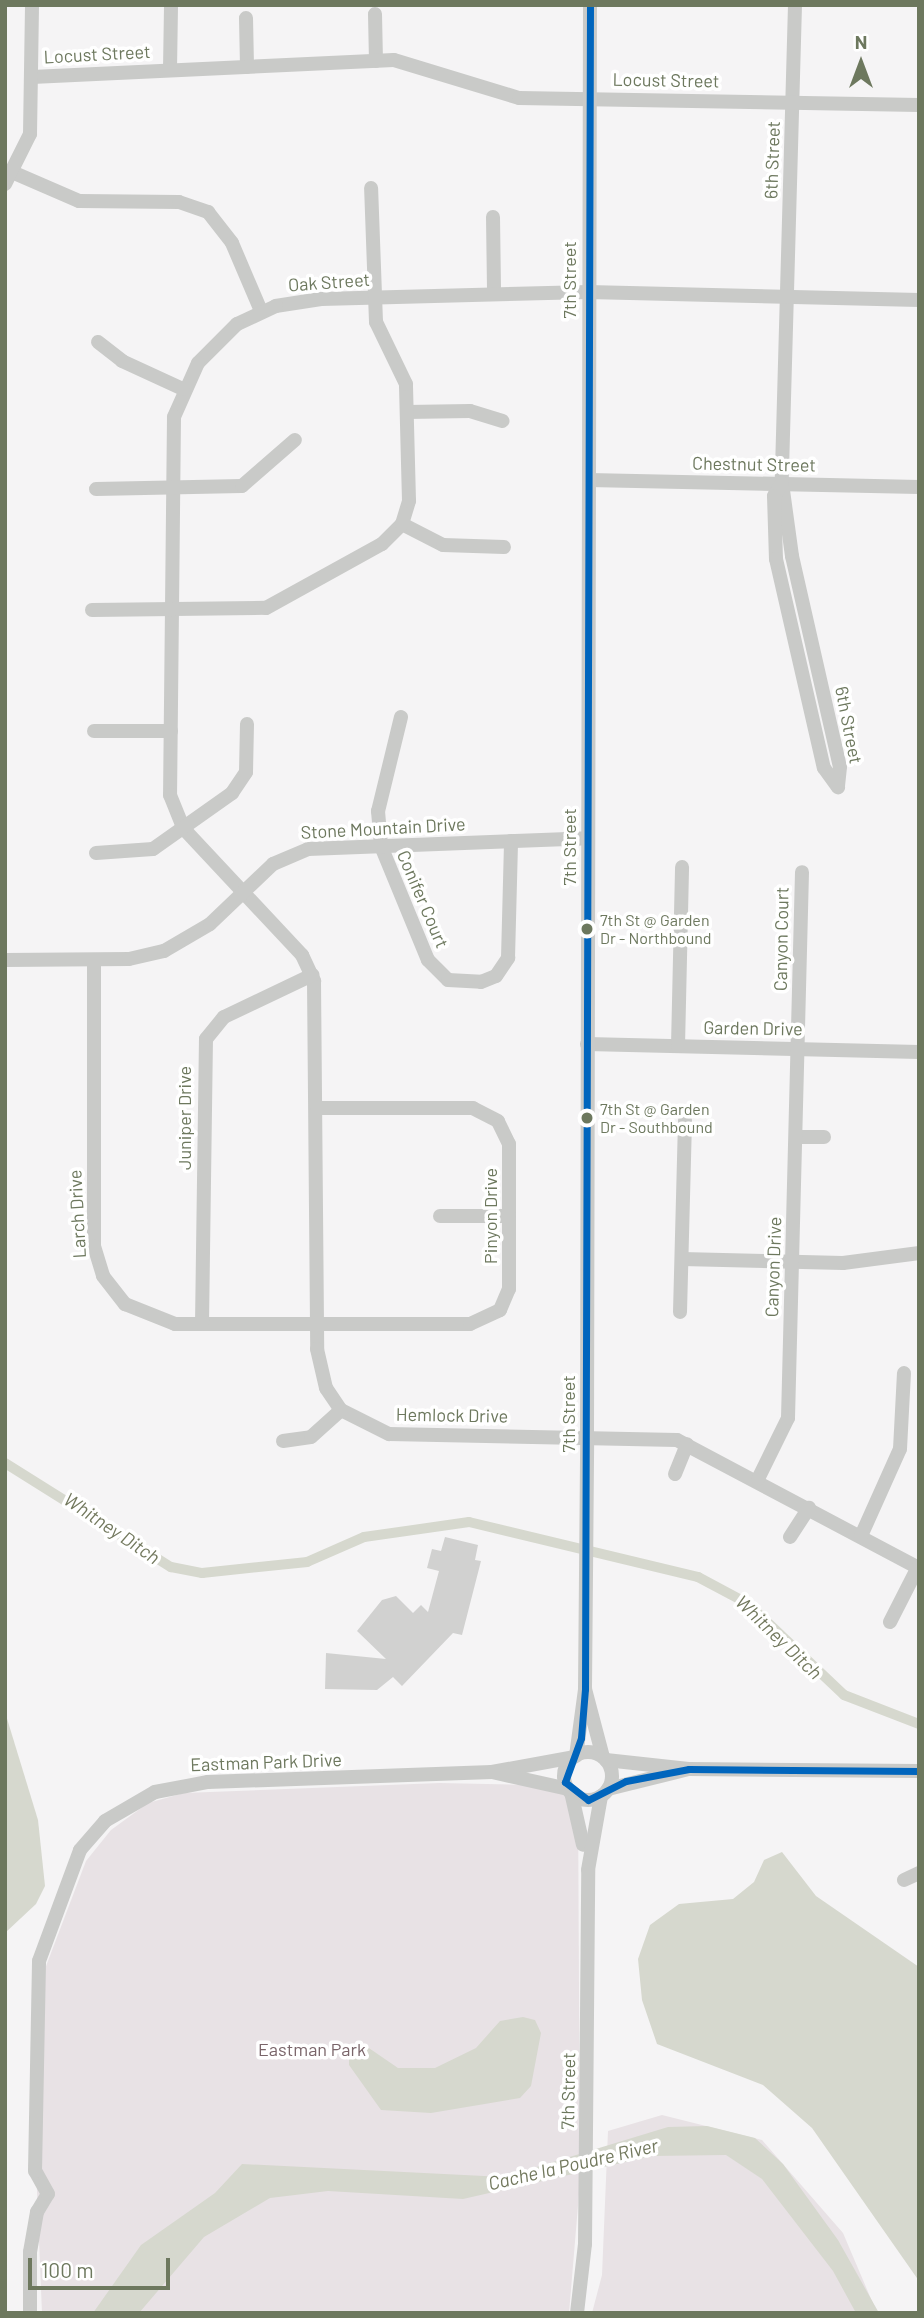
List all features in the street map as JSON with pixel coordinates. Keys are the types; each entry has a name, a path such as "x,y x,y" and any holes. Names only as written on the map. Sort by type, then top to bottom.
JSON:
{"street":[{"path":"32,5 30,134 9,178 79,201 179,202 208,212 232,243 261,311"},
{"path":"170,70 171,5"},
{"name":"7th Street","path":"575,1757 585,1689 590,5"},
{"name":"6th Street","path":"782,483 774,496 776,559 824,768 838,787 840,766 794,568 782,483 795,5"},
{"path":"375,13 376,61"},
{"path":"246,18 247,67"},
{"name":"Locust Street","path":"32,77 376,61 420,64 504,97 919,106"},
{"path":"92,610 272,606 382,544 402,524 409,501 404,378 379,334 371,188"},
{"path":"493,217 494,293"},
{"name":"Oak Street","path":"243,893 184,829 170,796 172,435 183,389 222,337 261,311 299,300 588,292 919,300"},
{"path":"98,342 122,361 183,389"},
{"path":"407,412 470,411 503,421"},
{"path":"96,489 249,484 295,440"},
{"name":"Chestnut Street","path":"589,480 919,486"},
{"path":"402,524 443,545 504,547"},
{"name":"Conifer Court","path":"401,717 378,811 381,846 428,960 439,974 464,984 496,976 512,950 511,841"},
{"path":"96,853 147,850 184,829 241,784 247,724"},
{"path":"94,731 171,731"},
{"name":"Stone Mountain Drive","path":"5,960 94,960 176,946 297,851 588,838"},
{"path":"677,1046 682,867"},
{"name":"Canyon Court","path":"799,1048 802,872"},
{"path":"243,893 296,948 312,975 317,1108 317,1324 321,1374 341,1410 311,1437 283,1441"},
{"name":"Larch Drive","path":"94,960 98,1264 119,1299 139,1313 162,1322 317,1324"},
{"name":"Juniper Drive","path":"202,1324 206,1039 224,1017 312,975"},
{"name":"Garden Drive","path":"587,1044 919,1052"},
{"name":"Canyon Drive","path":"758,1479 788,1418 799,1048"},
{"name":"Pinyon Drive","path":"317,1108 487,1113 508,1138 509,1216 508,1295 490,1317 470,1324 317,1324"},
{"path":"680,1312 685,1120"},
{"path":"796,1137 824,1137"},
{"path":"440,1216 509,1216"},
{"path":"682,1259 793,1262 919,1253"},
{"path":"861,1536 900,1449 904,1373"},
{"name":"Hemlock Drive","path":"341,1410 389,1434 645,1435 687,1444 758,1479 918,1568"},
{"path":"675,1474 687,1444"},
{"path":"790,1537 809,1507"},
{"path":"890,1622 918,1568"},
{"name":"7th Street","path":"585,1689 604,1758"},
{"path":"689,1769 604,1793 570,1791 565,1776 575,1757 689,1769 919,1771"},
{"name":"Eastman Park Drive","path":"30,2313 30,2252 37,2212 48,2194 35,2171 37,1973 59,1899 91,1835 129,1803 177,1785 492,1772 575,1757"},
{"path":"604,1758 612,1774 604,1793"},
{"name":"Eastman Park Drive","path":"492,1772 570,1791"},
{"name":"7th Street","path":"570,1791 588,1870"},
{"name":"7th Street","path":"577,2313 586,2181 588,1870 604,1793"},
{"path":"904,1880 919,1873"}],"green space":[{"name":"Eastman Park","path":"440,1783 570,1786 578,1793 580,2182 569,2313 42,2313 36,2167 43,1974 86,1861 111,1830 148,1803 184,1793"},
{"path":"662,2115 762,2140 843,2233 877,2313 592,2313 602,2275 608,2131"}],"water":[{"path":"5,1712 38,1820 45,1886 36,1904 5,1933"},
{"path":"782,1852 816,1896 919,1967 919,2281 812,2128 763,2085 657,2044 642,2000 638,1959 650,1925 679,1904 733,1899 754,1882 764,1860"},
{"path":"523,2017 535,2020 541,2033 531,2086 520,2098 431,2113 381,2110 349,2065 349,2054 363,2044 398,2068 435,2068 476,2048 500,2021"},
{"name":"Cache la Poudre River","path":"707,2126 755,2138 783,2164 838,2240 879,2313 856,2313 833,2271 762,2179 726,2155 652,2156 463,2199 328,2191 270,2198 204,2237 139,2313 93,2313 141,2245 215,2193 242,2164 504,2177 668,2127"}],"building":[{"path":"445,1537 478,1545 475,1560 481,1561 462,1635 453,1633 402,1686 393,1677 377,1690 325,1689 326,1653 386,1659 357,1631 382,1600 396,1596 413,1613 421,1605 428,1612 439,1571 427,1568 432,1549 441,1551"}],"waterway":[{"name":"Whitney Ditch","path":"5,1463 171,1567 202,1573 307,1562 364,1537 469,1522 698,1577 747,1603 844,1695 919,1724"}],"transit line":[{"path":"590,5 585,1689 581,1738 565,1782 588,1800 626,1781 689,1769 919,1771"}],"place":[{"name":"7th St @ Garden Dr - Northbound","path":"587,929"},
{"name":"7th St @ Garden Dr - Southbound","path":"587,1118"}]}
